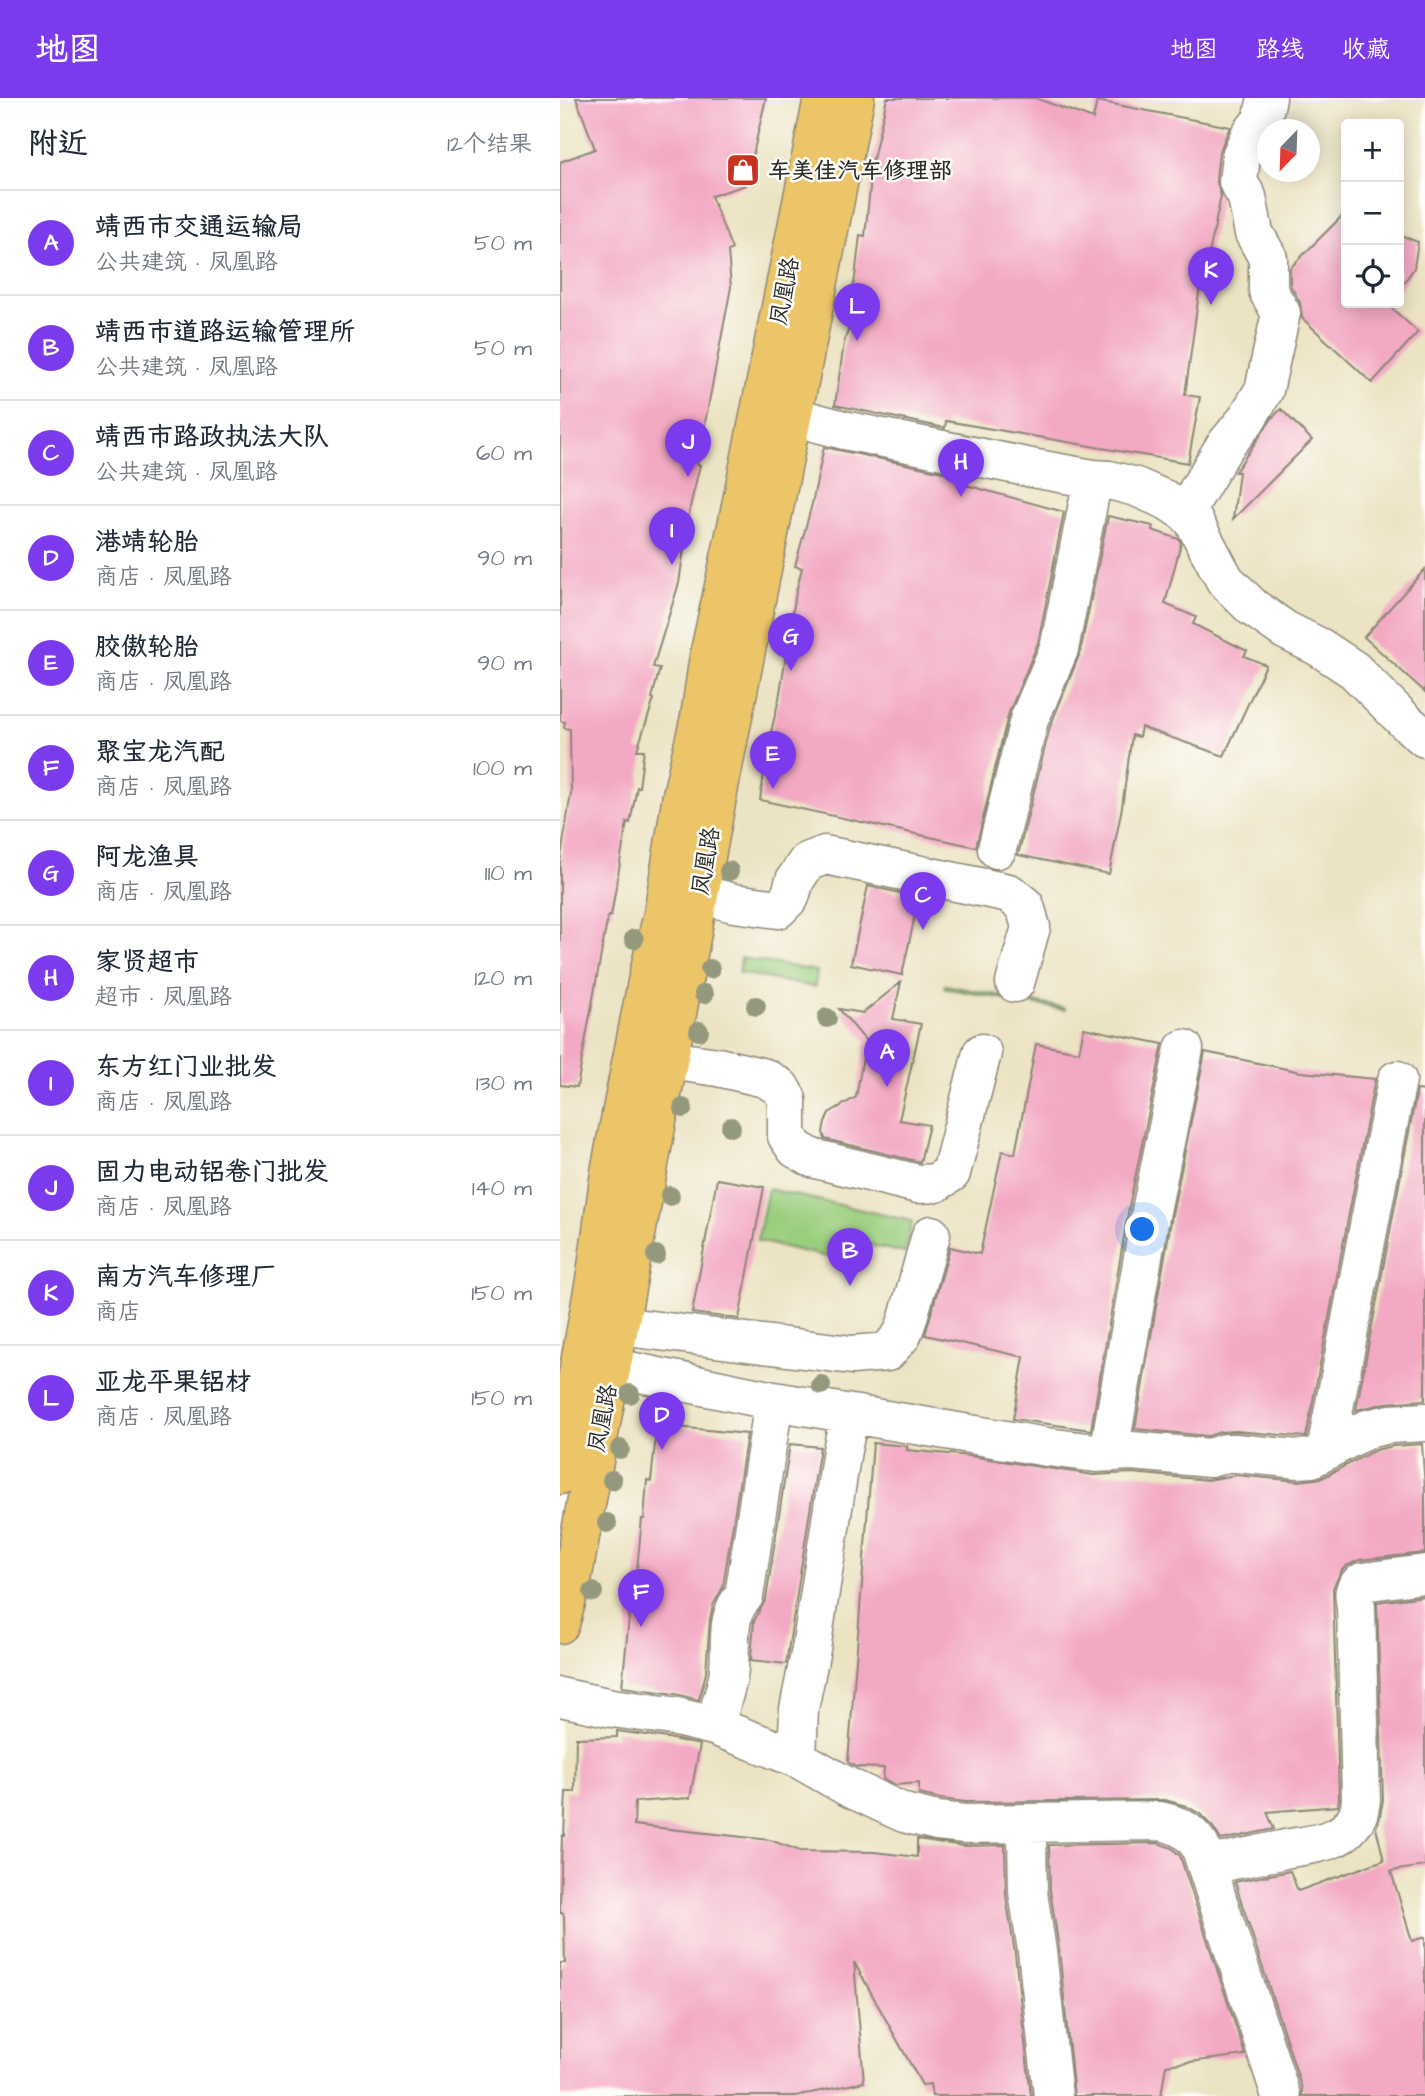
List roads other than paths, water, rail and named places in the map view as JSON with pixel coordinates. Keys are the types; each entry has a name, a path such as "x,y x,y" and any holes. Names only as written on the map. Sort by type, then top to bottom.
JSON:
{"main road":[{"name":"凤凰路","path":"560,1475 596,1274 610,1172 663,914 682,795 700,717 709,656 823,98"},
{"name":"凤凰路","path":"560,1625 572,1580 699,894 855,98"}],"street":[{"path":"1185,512 1224,447 1246,420 1264,390 1281,313 1268,291 1268,258 1254,233 1247,197 1238,182 1241,156 1250,135 1262,120 1267,98"},
{"path":"791,416 845,430 1109,480 1136,487 1166,500 1193,520 1225,580 1252,607 1284,630 1319,647 1354,670 1425,738"},
{"path":"997,849 1029,720 1059,649 1093,479"},
{"path":"699,894 734,903 778,909 790,897 795,880 807,862 825,855 1009,893 1025,906 1031,927 1015,983"},
{"path":"1109,1452 1151,1211 1184,1049"},
{"path":"668,1059 765,1077 780,1087 787,1099 788,1136 796,1149 812,1158 918,1184 936,1183 951,1173 982,1053"},
{"path":"1326,1450 1397,1080"},
{"path":"619,1326 852,1355 887,1352 902,1335 931,1235"},
{"path":"611,1367 774,1401 1096,1453 1160,1453 1210,1458 1236,1453 1298,1459 1318,1456 1367,1429 1390,1424 1425,1422"},
{"path":"714,1726 728,1676 733,1614 737,1603 744,1596 774,1401"},
{"path":"797,1758 799,1709 850,1414"},
{"path":"1206,1865 1311,1846 1345,1831 1357,1817 1361,1800 1354,1593 1362,1582 1425,1574"},
{"path":"560,1697 714,1726 797,1758 848,1787 904,1812 937,1821 965,1824 1160,1821 1177,1824 1191,1833 1200,1846 1280,2096"},
{"path":"1024,1823 1027,1837 1028,1892 1053,2096"}],"place":[{"name":"车美佳汽车修理部","path":"743,170"},
{"name":"南方汽车修理厂","path":"1211,305"},
{"name":"亚龙平果铝材","path":"857,341"},
{"name":"固力电动铝卷门批发","path":"688,477"},
{"name":"家贤超市","path":"961,497"},
{"name":"东方红门业批发","path":"672,565"},
{"name":"阿龙渔具","path":"791,671"},
{"name":"胶傲轮胎","path":"773,789"},
{"name":"靖西市路政执法大队","path":"923,930"},
{"name":"靖西市交通运输局","path":"887,1087"},
{"name":"靖西市道路运输管理所","path":"850,1286"},
{"name":"港靖轮胎","path":"662,1450"},
{"name":"聚宝龙汽配","path":"641,1627"}]}
